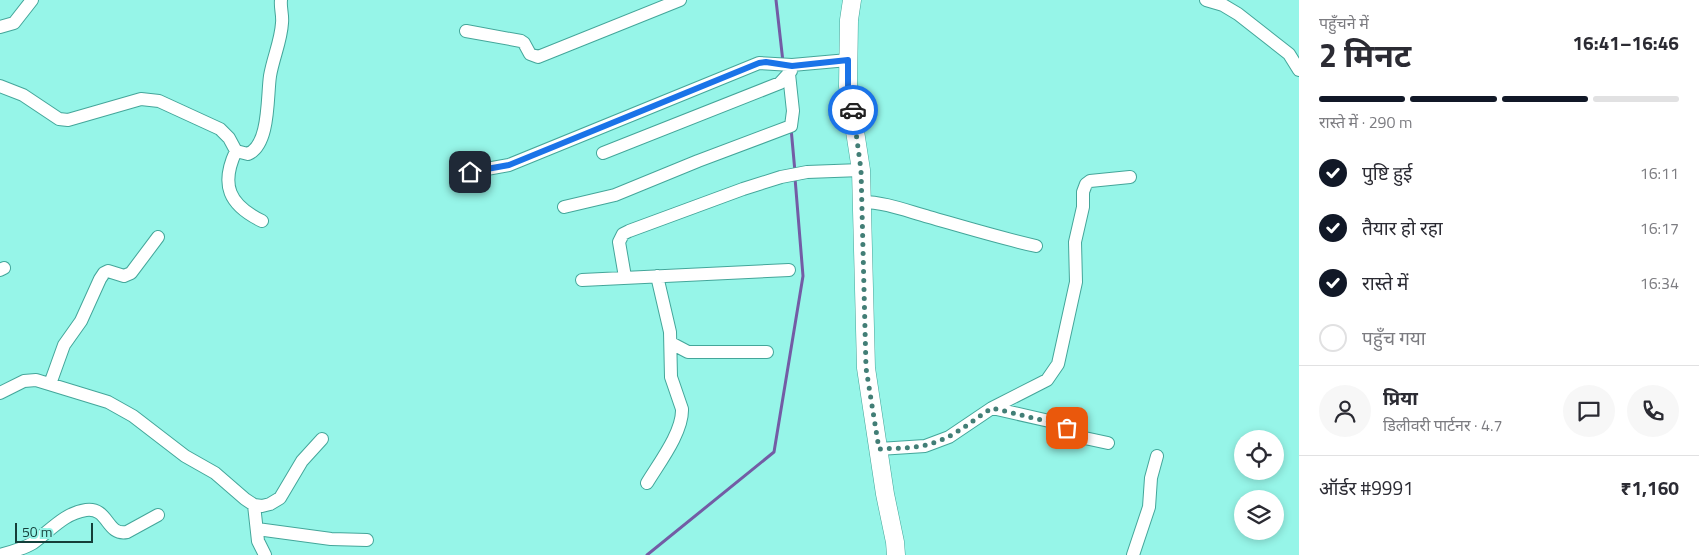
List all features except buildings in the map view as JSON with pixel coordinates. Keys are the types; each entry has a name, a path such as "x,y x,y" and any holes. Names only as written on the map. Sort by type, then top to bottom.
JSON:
{"street":[{"path":"0,27 14,23 32,0"},
{"path":"0,86 23,95 59,119 68,120 141,99 159,100 220,129 229,138 236,151 248,154 253,151 265,125 270,77 283,21 281,0"},
{"path":"466,31 521,41 530,54 538,56 680,0"},
{"path":"852,0 849,20 848,86 861,170 866,368 885,494 896,542 896,555"},
{"path":"1206,0 1223,6 1246,20 1289,54 1299,70"},
{"path":"470,172 509,165 759,63 792,69 848,60"},
{"path":"603,153 780,83 792,69"},
{"path":"564,208 615,195 791,126 793,111 792,69"},
{"path":"236,151 228,171 232,195 243,211 262,221"},
{"path":"626,277 619,242 623,234 743,189 790,175 807,172 861,170"},
{"path":"879,449 918,447 937,442 949,437 992,408 1047,380 1058,364 1076,282 1076,242 1083,207 1084,188 1090,181 1130,177"},
{"path":"862,202 873,202 896,207 983,231 1004,239 1036,246"},
{"path":"50,384 64,345 81,321 104,273 108,271 124,276 131,273 158,237"},
{"path":"582,280 789,270"},
{"path":"647,483 682,420 682,409 671,377 671,343 657,276"},
{"path":"671,343 688,352 767,352"},
{"path":"0,393 24,381 36,380 108,402 133,416 176,450 215,474 254,505 270,504 280,498 302,461 322,439"},
{"path":"992,408 1058,424 1080,437 1108,443"},
{"path":"1133,555 1149,507 1151,478 1157,456"},
{"path":"254,505 261,549 265,555"},
{"path":"0,555 29,545 64,519 84,510 98,511 112,528 122,533 158,515"},
{"path":"257,528 331,539 367,540"}],"waterway":[{"path":"776,0 783,62"},
{"path":"791,128 795,172"},
{"path":"647,555 774,452 803,276 795,178"}],"way so far":[{"path":"853,110 861,170 866,368 879,449 925,446 937,442 949,437 992,408 1063,425 1067,428"}],"route":[{"path":"470,172 509,165 549,150 759,63 766,62 792,66 848,60 848,86 853,110"}]}
